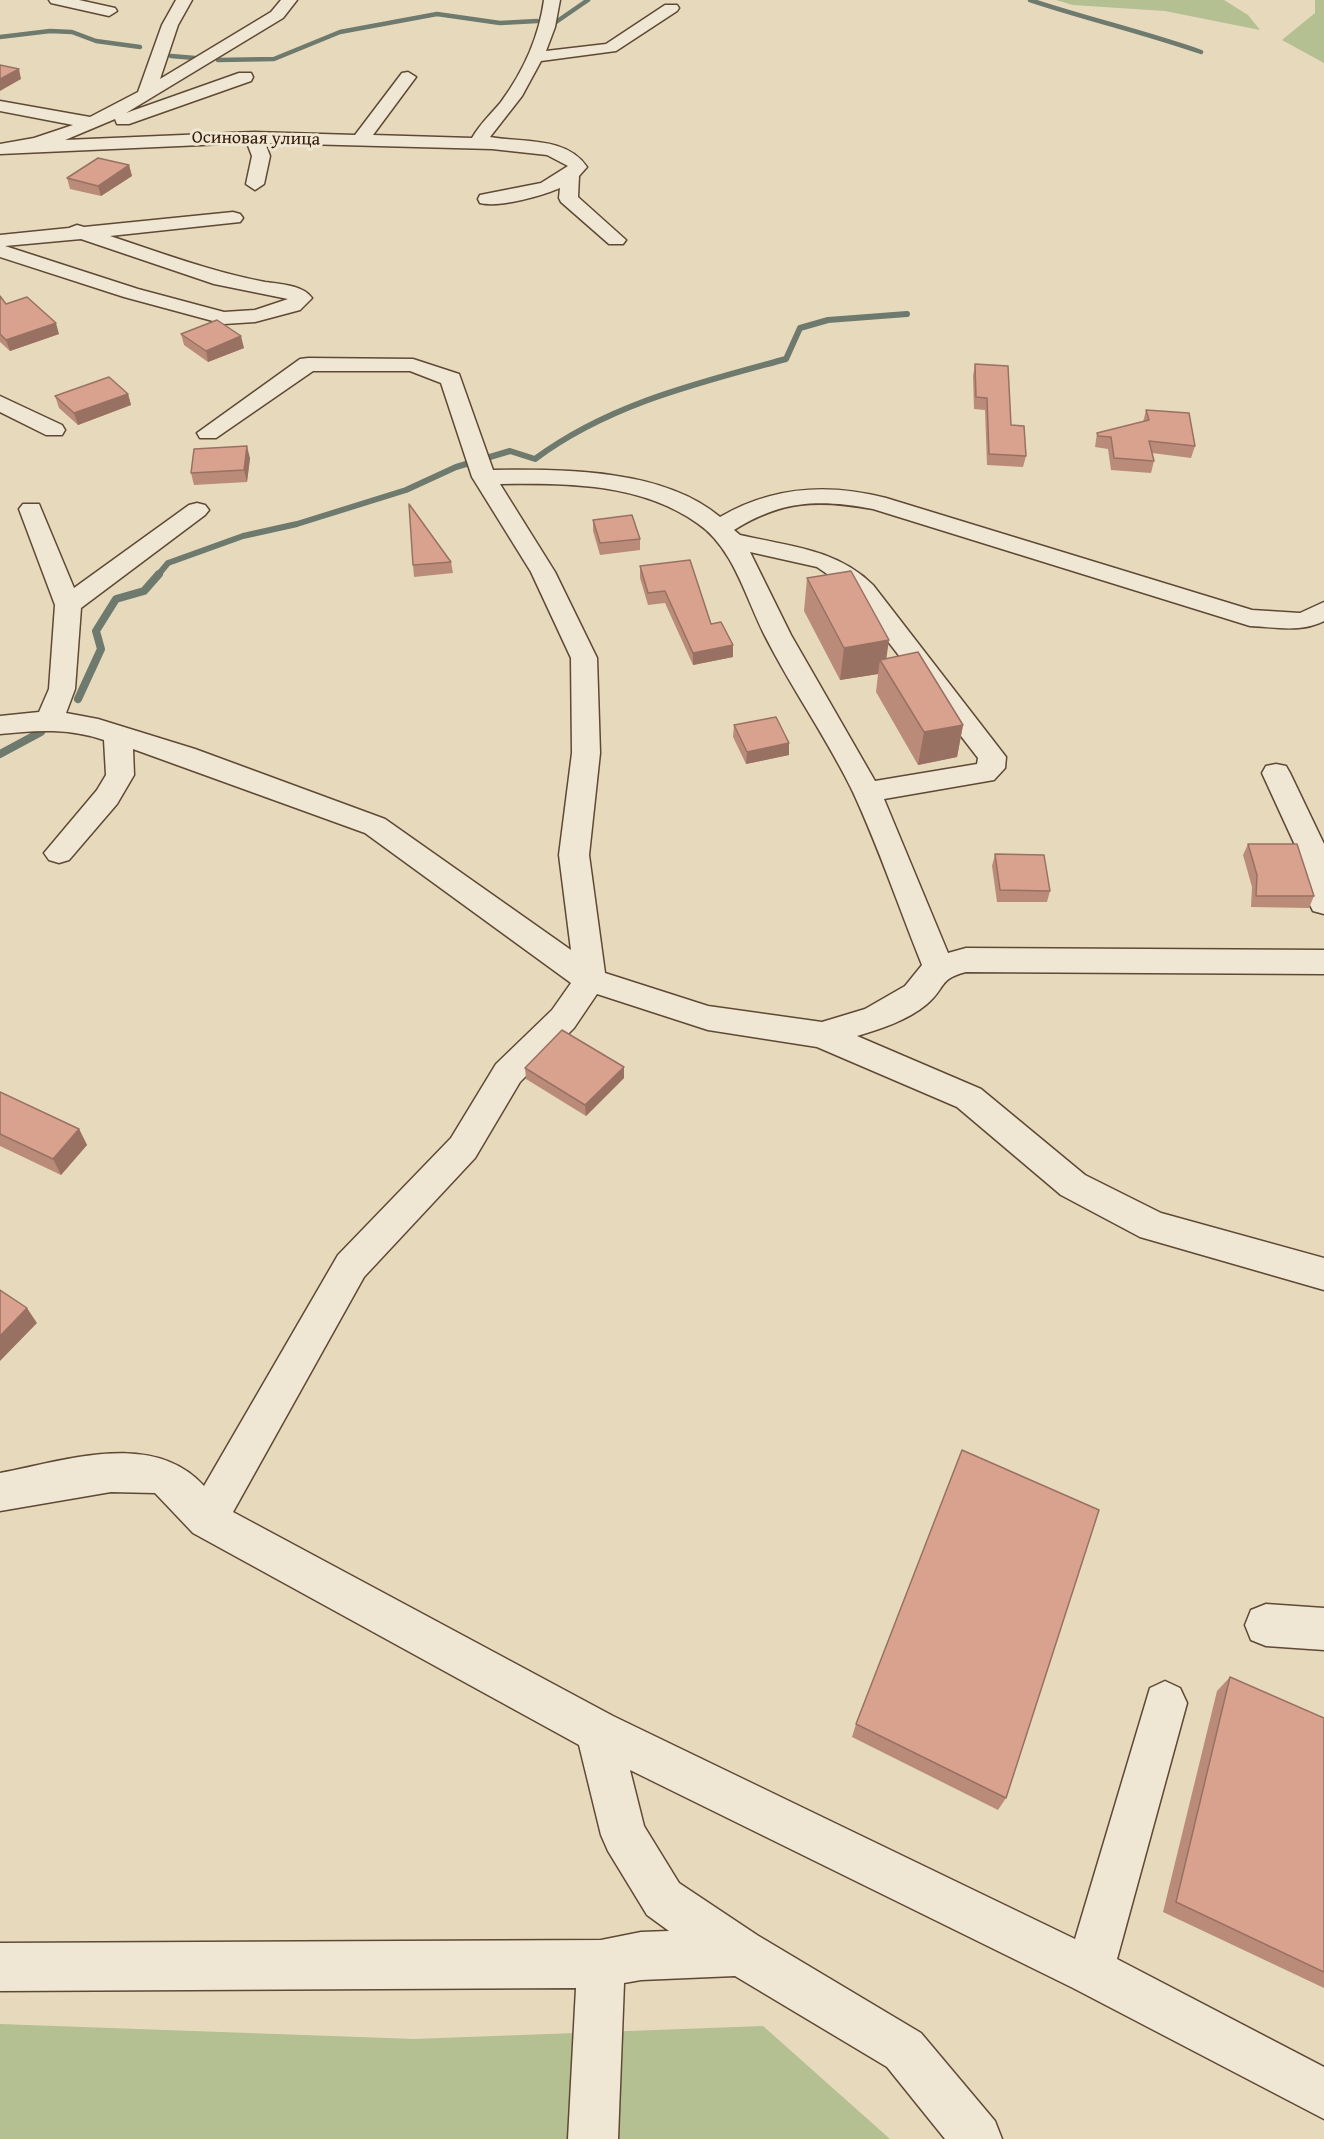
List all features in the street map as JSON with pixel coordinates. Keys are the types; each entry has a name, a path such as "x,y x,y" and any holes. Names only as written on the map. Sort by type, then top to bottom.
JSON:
{"street":[{"path":"57,0 109,11"},
{"path":"146,94 170,25 184,0"},
{"path":"23,147 89,123 146,94 278,15 289,0"},
{"path":"489,144 480,140 483,132 507,105 534,57 551,14 552,0"},
{"path":"534,57 610,48 671,8"},
{"path":"0,149 23,147 112,124 246,77"},
{"path":"359,141 408,77"},
{"path":"0,106 89,123"},
{"path":"254,137 261,156 255,184"},
{"name":"Осиновая улица","path":"23,147 254,137 489,144 520,146 568,155 578,167 570,176"},
{"path":"487,199 551,187 570,176"},
{"path":"570,176 568,198 616,240"},
{"path":"0,241 77,231 233,218"},
{"path":"0,251 131,293 224,318 255,316 293,306 302,298 288,292 221,280 77,231"},
{"path":"207,1519 351,1266 463,1148 508,1073 563,1019 590,980 574,855 586,753 584,658 543,572 480,466 451,379 413,365 308,364 208,433"},
{"path":"0,403 54,430"},
{"path":"480,466 626,483 674,501 726,534 825,562 838,567 851,577 864,590 992,758 991,768 984,773 867,792"},
{"path":"726,534 747,510 780,499 818,494 840,494 878,503 1250,618 1304,621 1324,610"},
{"path":"31,509 68,605 62,689 50,720"},
{"path":"68,605 197,510"},
{"path":"726,534 778,635 867,792 938,967"},
{"path":"0,725 50,720 88,725 185,756 375,826 590,980 708,1018 822,1035 969,1098 1073,1185 1153,1226 1324,1274"},
{"path":"59,853 107,797 120,775 118,736"},
{"path":"1276,773 1310,845 1324,903"},
{"path":"822,1035 876,1018 916,995 938,967 966,960 1324,962"},
{"path":"0,1492 138,1471 168,1479 207,1519 598,1731 1090,1971 1324,2094"},
{"path":"1266,1625 1324,1629"},
{"path":"1090,1971 1165,1703"},
{"path":"598,1731 624,1835 663,1899 740,1952 904,2050 977,2139"},
{"path":"0,1967 601,1964 641,1956 740,1952"},
{"path":"593,2139 601,1964"}],"green space":[{"path":"1056,0 1224,0 1248,15 1260,30 1165,11 1073,5"},
{"path":"1315,0 1324,0 1324,63 1282,40 1315,13"},
{"path":"0,2024 414,2039 763,2026 890,2139 0,2139"}],"building":[{"path":"0,65 19,69 0,79"},
{"path":"98,158 129,165 98,186 67,178"},
{"path":"0,296 6,304 27,297 56,323 6,340 0,334"},
{"path":"217,320 241,336 206,351 181,334"},
{"path":"975,364 1008,366 1011,425 1024,426 1026,456 989,454 987,398 976,397"},
{"path":"109,377 128,394 74,413 55,396"},
{"path":"1146,410 1189,413 1195,446 1149,441 1154,461 1114,458 1111,437 1098,436 1097,433 1149,420"},
{"path":"247,446 244,470 191,473 194,449"},
{"path":"409,504 451,562 413,565"},
{"path":"632,515 640,539 600,543 593,520"},
{"path":"690,560 711,624 721,622 733,645 693,653 665,591 648,593 640,566"},
{"path":"851,571 889,640 844,648 807,578"},
{"path":"918,652 963,725 924,732 880,660"},
{"path":"776,717 789,743 747,752 734,725"},
{"path":"1248,844 1297,844 1314,896 1256,896 1257,875"},
{"path":"995,854 1044,855 1050,891 1000,890"},
{"path":"562,1030 624,1067 585,1105 525,1068"},
{"path":"0,1092 79,1129 53,1159 0,1134"},
{"path":"0,1290 27,1308 0,1336"},
{"path":"962,1450 1099,1510 1006,1798 856,1724"},
{"path":"1230,1677 1324,1718 1324,1972 1176,1902"}],"waterway":[{"path":"556,22 588,0"},
{"path":"1030,0 1201,52"},
{"path":"218,60 274,59 340,32 437,14 500,23 537,21"},
{"path":"0,37 50,31 72,32 96,41 140,47"},
{"path":"171,56 195,58"},
{"path":"158,575 168,563 243,536 297,524 406,490 456,467 510,451 535,459 563,440 593,424 655,397 786,359 800,328 828,320 907,314"},
{"path":"78,699 101,649 96,631 116,599 144,591 159,574"},
{"path":"0,754 41,732"}]}
